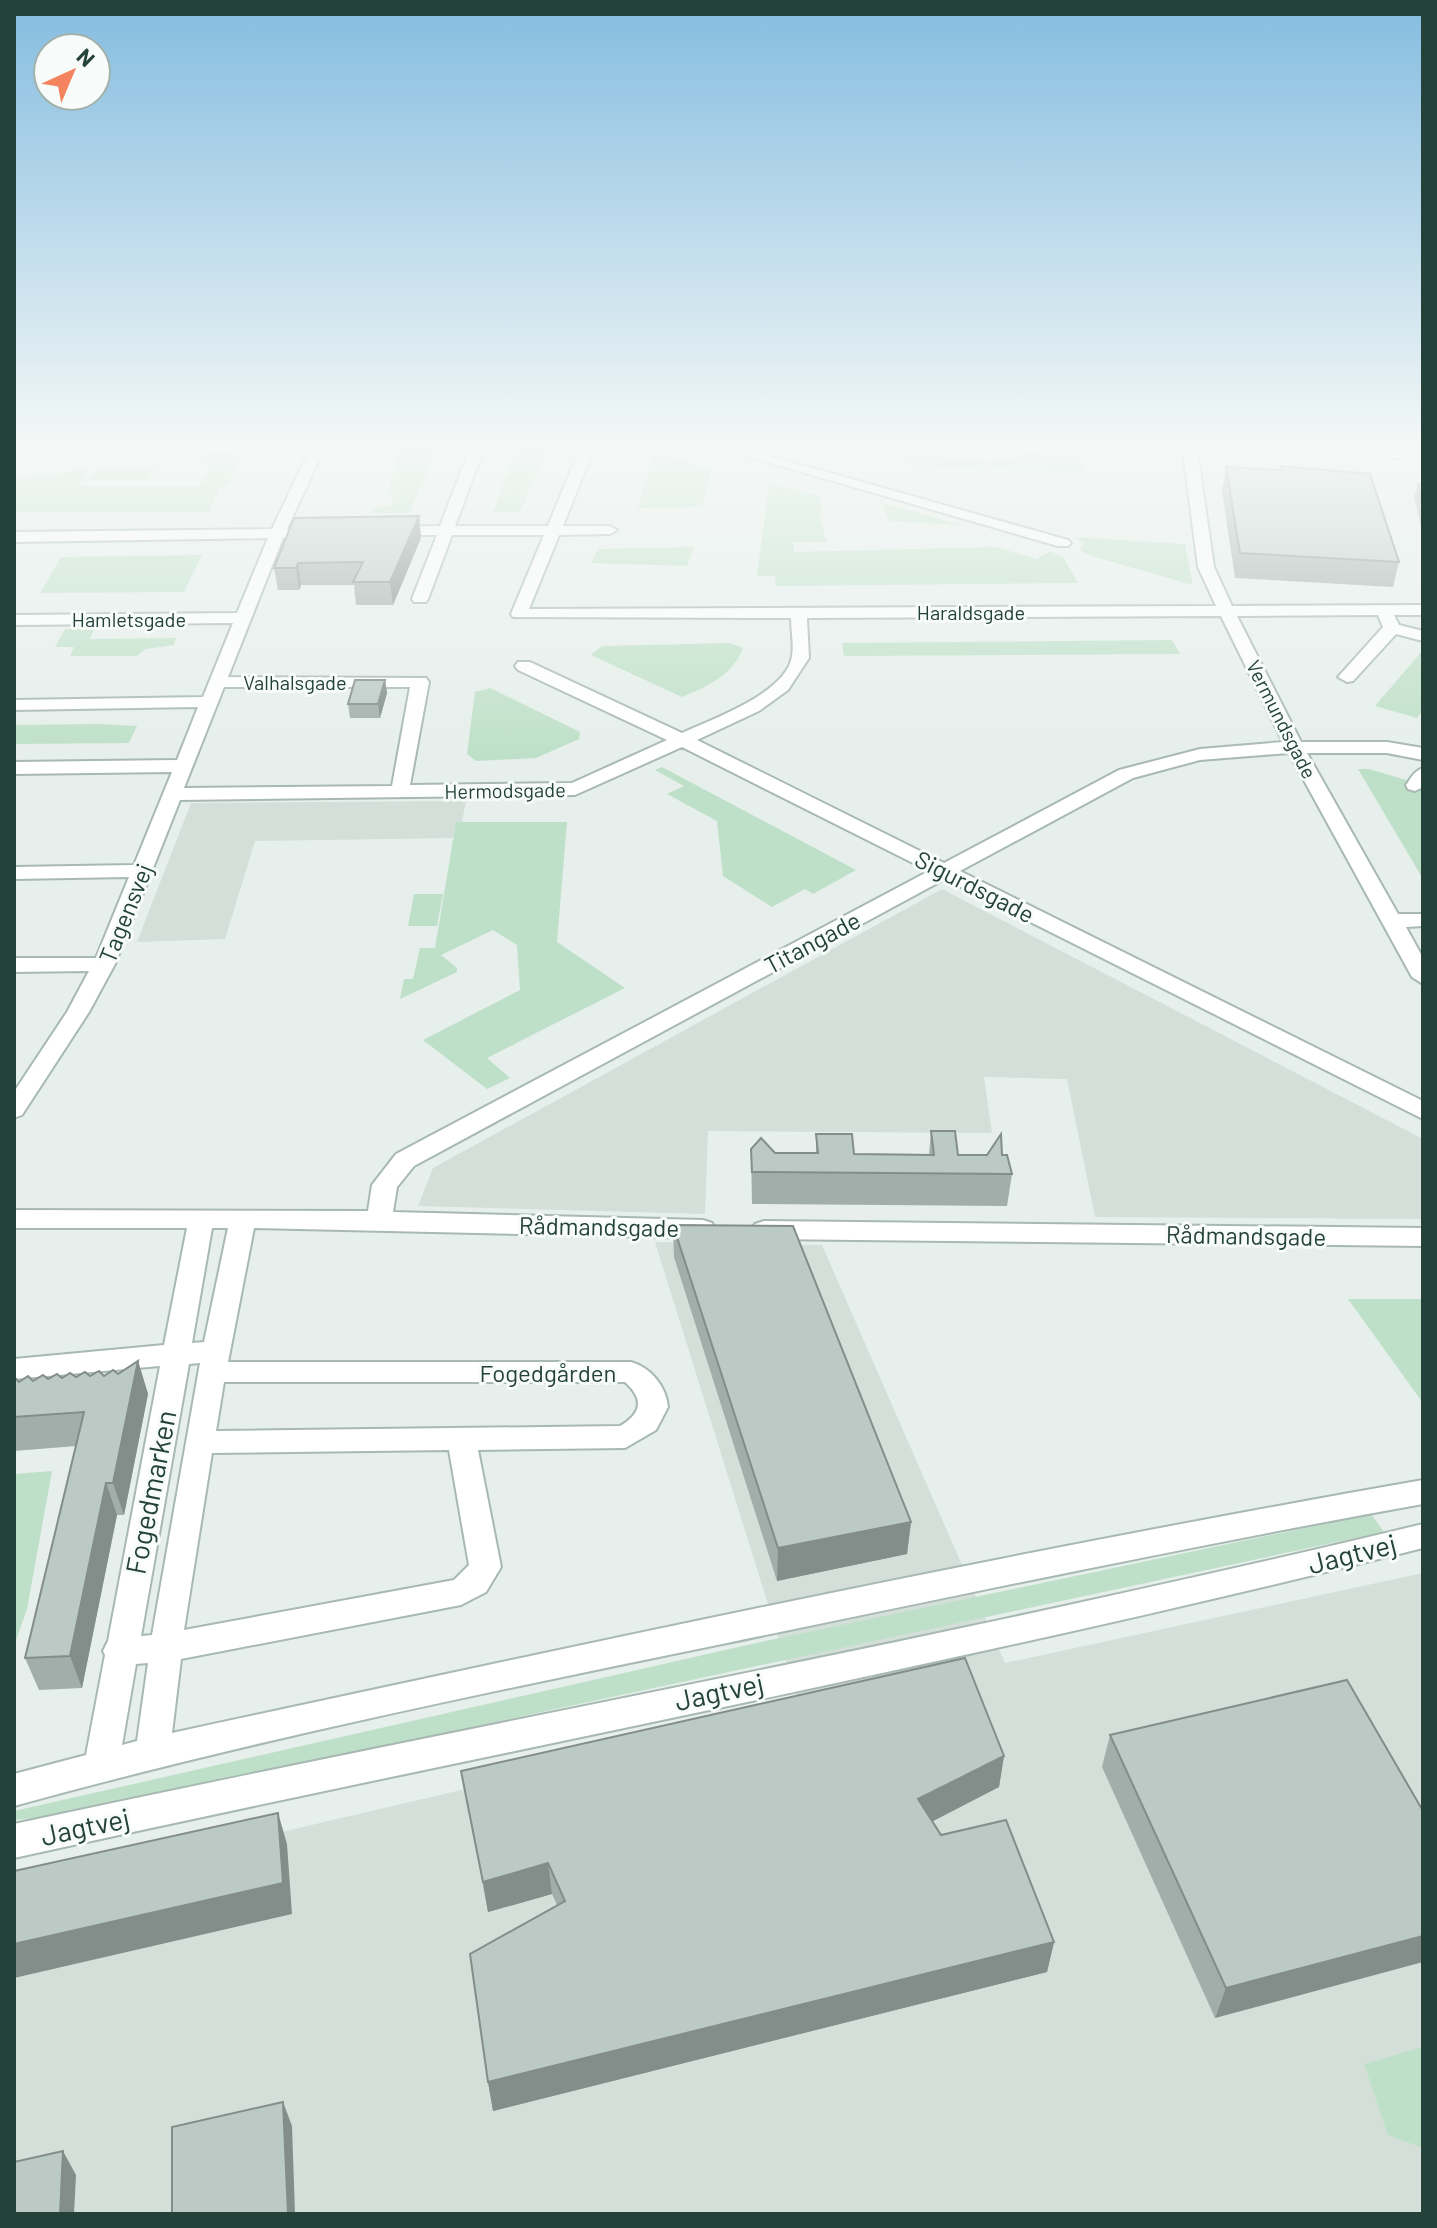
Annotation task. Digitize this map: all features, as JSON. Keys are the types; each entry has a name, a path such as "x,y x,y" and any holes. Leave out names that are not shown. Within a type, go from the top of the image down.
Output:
{"street":[{"name":"Tagensvej","path":"14,1110 83,1004 104,964 272,547"},
{"path":"420,599 438,547"},
{"name":"Haraldsgade","path":"545,547 519,614 1423,610"},
{"name":"Vermundsgade","path":"1203,547 1206,567 1295,748 1423,977"},
{"path":"1382,610 1392,628 1423,636"},
{"name":"Hermodsgade","path":"173,794 575,789 753,707 782,686 801,658 799,613"},
{"name":"Hamletsgade","path":"14,620 243,618"},
{"path":"1347,677 1392,628"},
{"name":"Sigurdsgade","path":"524,666 683,740 1423,1111"},
{"name":"Valhalsgade","path":"217,682 420,682 400,791"},
{"path":"14,705 209,702"},
{"name":"Titangade","path":"379,1220 385,1185 405,1160 1126,774 1152,764 1208,752 1390,747 1423,754"},
{"path":"14,768 183,766"},
{"path":"14,873 142,871"},
{"path":"1390,921 1423,920"},
{"path":"14,965 104,964"},
{"name":"Rådmandsgade","path":"14,1219 379,1220 807,1230 1423,1237"},
{"name":"Fogedmarken","path":"101,1765 119,1651 201,1220"},
{"name":"Fogedmarken","path":"153,1752 164,1648 214,1361 243,1220"},
{"path":"14,1369 176,1355 214,1361"},
{"name":"Fogedgården","path":"201,1442 625,1437 643,1427 653,1416 655,1401 648,1384 631,1372 214,1361"},
{"path":"119,1651 164,1648 461,1592 475,1583 485,1567 462,1440"},
{"name":"Jagtvej","path":"14,1790 153,1752 837,1606 1236,1525 1423,1492"},
{"name":"Jagtvej","path":"14,1841 362,1765 1195,1592 1423,1536"}],"shaded area":[{"path":"466,801 462,822 456,822 453,838 255,841 225,939 137,942 191,803"},
{"path":"942,889 1423,1139 1423,1219 1095,1217 1067,1079 984,1077 992,1133 708,1131 705,1214 418,1206 433,1168"},
{"path":"655,1242 822,1245 1005,1663 1423,1573 1423,2214 14,2214 14,1895 801,1710"}],"green space":[{"path":"694,547 687,566 591,563 598,549"},
{"path":"761,547 793,547 794,552 996,547 1037,559 1050,551 1063,557 1078,583 776,586 775,576 757,576"},
{"path":"1082,547 1186,547 1193,585 1091,556 1080,550"},
{"path":"202,555 184,592 40,593 61,557"},
{"path":"65,629 94,629 90,639 176,638 174,645 146,649 137,656 70,656 74,647 55,647"},
{"path":"1172,640 1180,654 844,656 842,643"},
{"path":"730,643 743,648 733,666 710,684 682,697 591,655 602,646"},
{"path":"1423,650 1423,710 1417,718 1375,706"},
{"path":"490,688 580,732 579,739 536,758 476,761 467,754 475,692"},
{"path":"14,725 137,726 129,743 14,744"},
{"path":"662,767 856,870 813,894 805,889 772,907 723,876 717,821 667,794 684,786 655,770"},
{"path":"1358,769 1369,769 1423,785 1423,879"},
{"path":"456,822 567,822 557,942 625,988 487,1058 510,1078 487,1089 423,1040 520,990 517,945 493,930 441,955 457,968 457,972 400,999 404,979 413,979 420,948 435,948"},
{"path":"414,894 443,894 437,926 408,926"},
{"path":"1348,1299 1423,1299 1423,1403"},
{"path":"52,1471 27,1609 14,1646 14,1474"},
{"path":"1371,1514 1384,1532 55,1816 14,1820 14,1811 770,1640"},
{"path":"1423,2047 1423,2148 1388,2135 1364,2064"}],"building":[{"path":"282,547 405,547 390,582 353,582 363,562 298,563 296,568 274,568"},
{"path":"1239,547 1394,547 1399,562 1240,553"},
{"path":"355,680 385,680 378,704 348,704"},
{"path":"931,1131 955,1131 958,1155 987,1155 1001,1134 1002,1155 1007,1155 1012,1174 752,1172 751,1149 761,1138 775,1153 818,1153 816,1134 852,1134 854,1154 934,1155"},
{"path":"673,1225 793,1226 911,1522 778,1548"},
{"path":"138,1361 113,1483 106,1483 70,1656 25,1658 84,1412 14,1417 14,1377 19,1382 28,1376 33,1381 43,1375 48,1379 57,1374 62,1378 70,1373 76,1377 85,1372 90,1376 99,1371 104,1376 113,1370 118,1374"},
{"path":"965,1658 1004,1756 918,1799 941,1835 1006,1820 1054,1942 488,2082 470,1954 565,1901 548,1863 483,1882 461,1771"},
{"path":"1347,1680 1423,1811 1423,1936 1226,1988 1110,1735"},
{"path":"278,1813 283,1883 14,1944 14,1871"},
{"path":"283,2102 288,2214 172,2214 172,2127"},
{"path":"63,2151 60,2214 14,2214 14,2162"}]}
